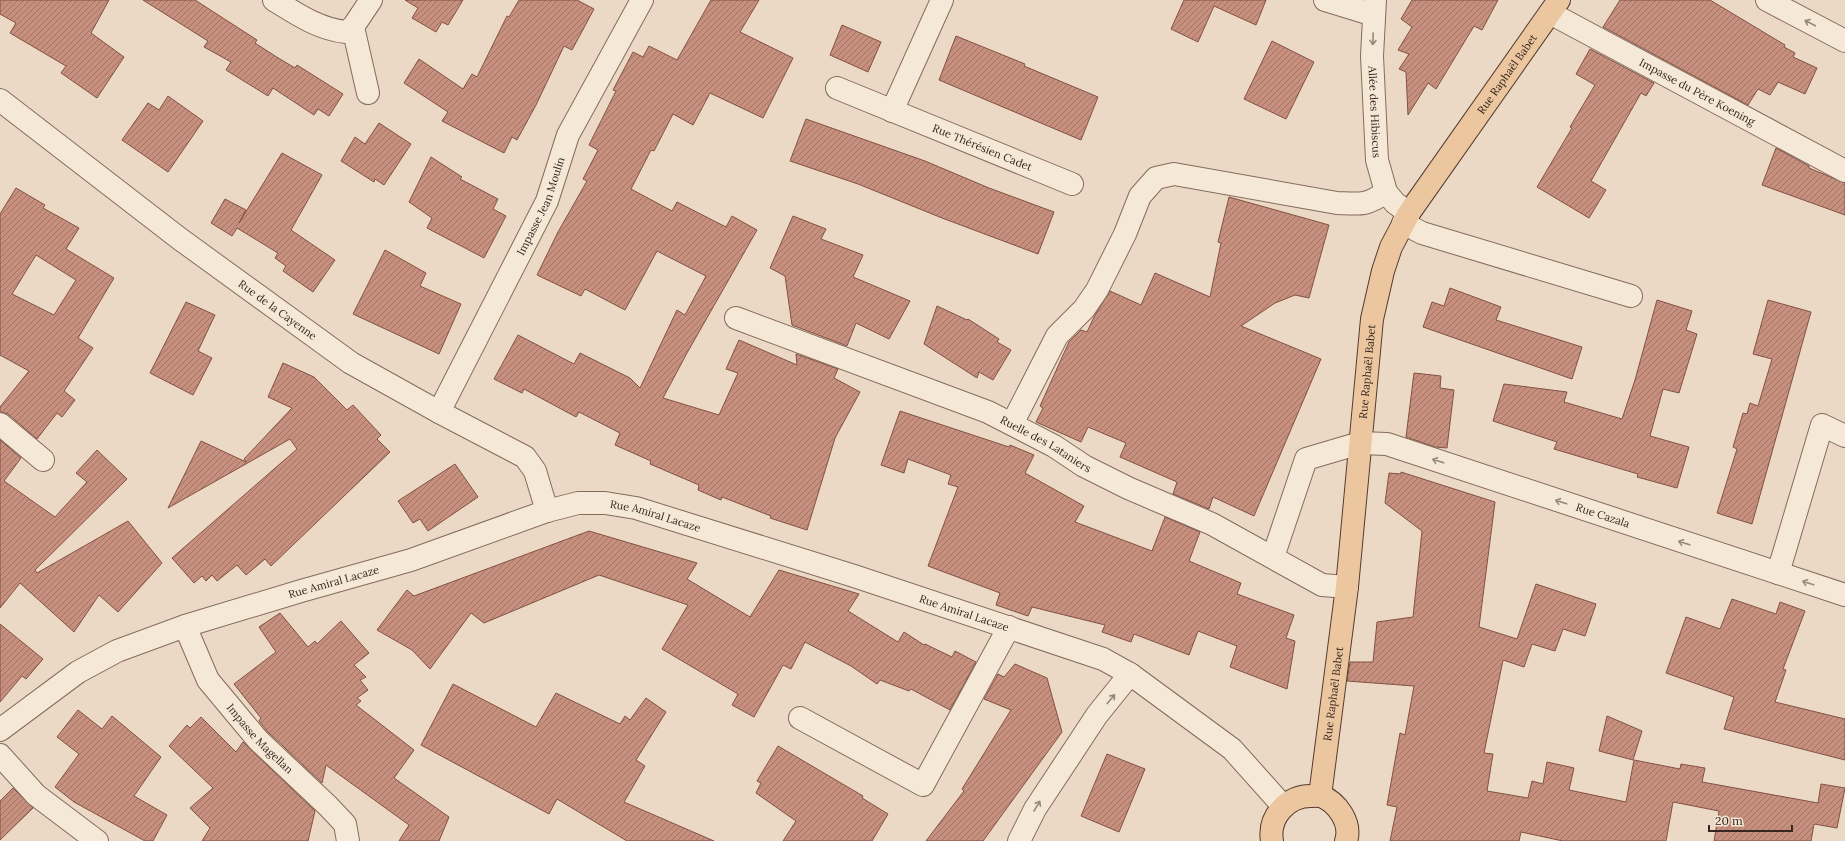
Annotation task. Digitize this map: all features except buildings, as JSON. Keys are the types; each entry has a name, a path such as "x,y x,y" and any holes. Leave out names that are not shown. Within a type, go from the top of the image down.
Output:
{"main road":[{"name":"Rue Raphaël Babet","path":"1320,796 1347,587 1372,320 1383,271 1391,247 1406,218 1554,6"},
{"path":"1271,840 1272,827 1276,815 1283,806 1298,798 1320,796 1336,807 1343,816 1347,826 1346,841"}],"street":[{"path":"274,0 308,21 330,30 346,32 353,27 371,0"},
{"name":"Impasse Jean Moulin","path":"438,412 547,201 568,135 642,0"},
{"path":"892,111 942,0"},
{"path":"1325,0 1374,8"},
{"path":"1768,0 1845,41"},
{"name":"Impasse du Père Koening","path":"1554,6 1845,171"},
{"name":"Allée des Hibiscus","path":"1374,8 1372,56 1377,160 1386,192 1406,218 1422,233 1631,296"},
{"path":"353,27 368,93"},
{"name":"Rue Thérésien Cadet","path":"836,88 1072,184"},
{"name":"Rue de la Cayenne","path":"0,100 180,239 351,363 438,412 526,457 535,471 547,511"},
{"path":"1012,424 1057,336 1084,309 1097,290 1124,234 1140,196 1156,178 1174,174 1337,203 1362,204 1372,202 1386,192"},
{"name":"Ruelle des Lataniers","path":"736,318 988,412 1054,446 1084,466 1109,479 1212,524 1322,585 1347,587"},
{"path":"0,424 43,460"},
{"path":"1778,573 1822,425 1845,436"},
{"name":"Rue Cazala","path":"1272,557 1306,459 1360,443 1387,444 1845,595"},
{"name":"Rue Amiral Lacaze","path":"0,730 78,672 117,651 185,626 411,560 547,511 578,503 605,503 636,508 854,576 1103,659 1130,674 1232,749 1283,806"},
{"name":"Impasse Magellan","path":"185,626 208,680 258,740 345,824 348,841"},
{"path":"800,718 923,785 1009,627"},
{"path":"1019,841 1035,808 1083,735 1130,674"},
{"path":"0,755 36,795 97,841"}]}
